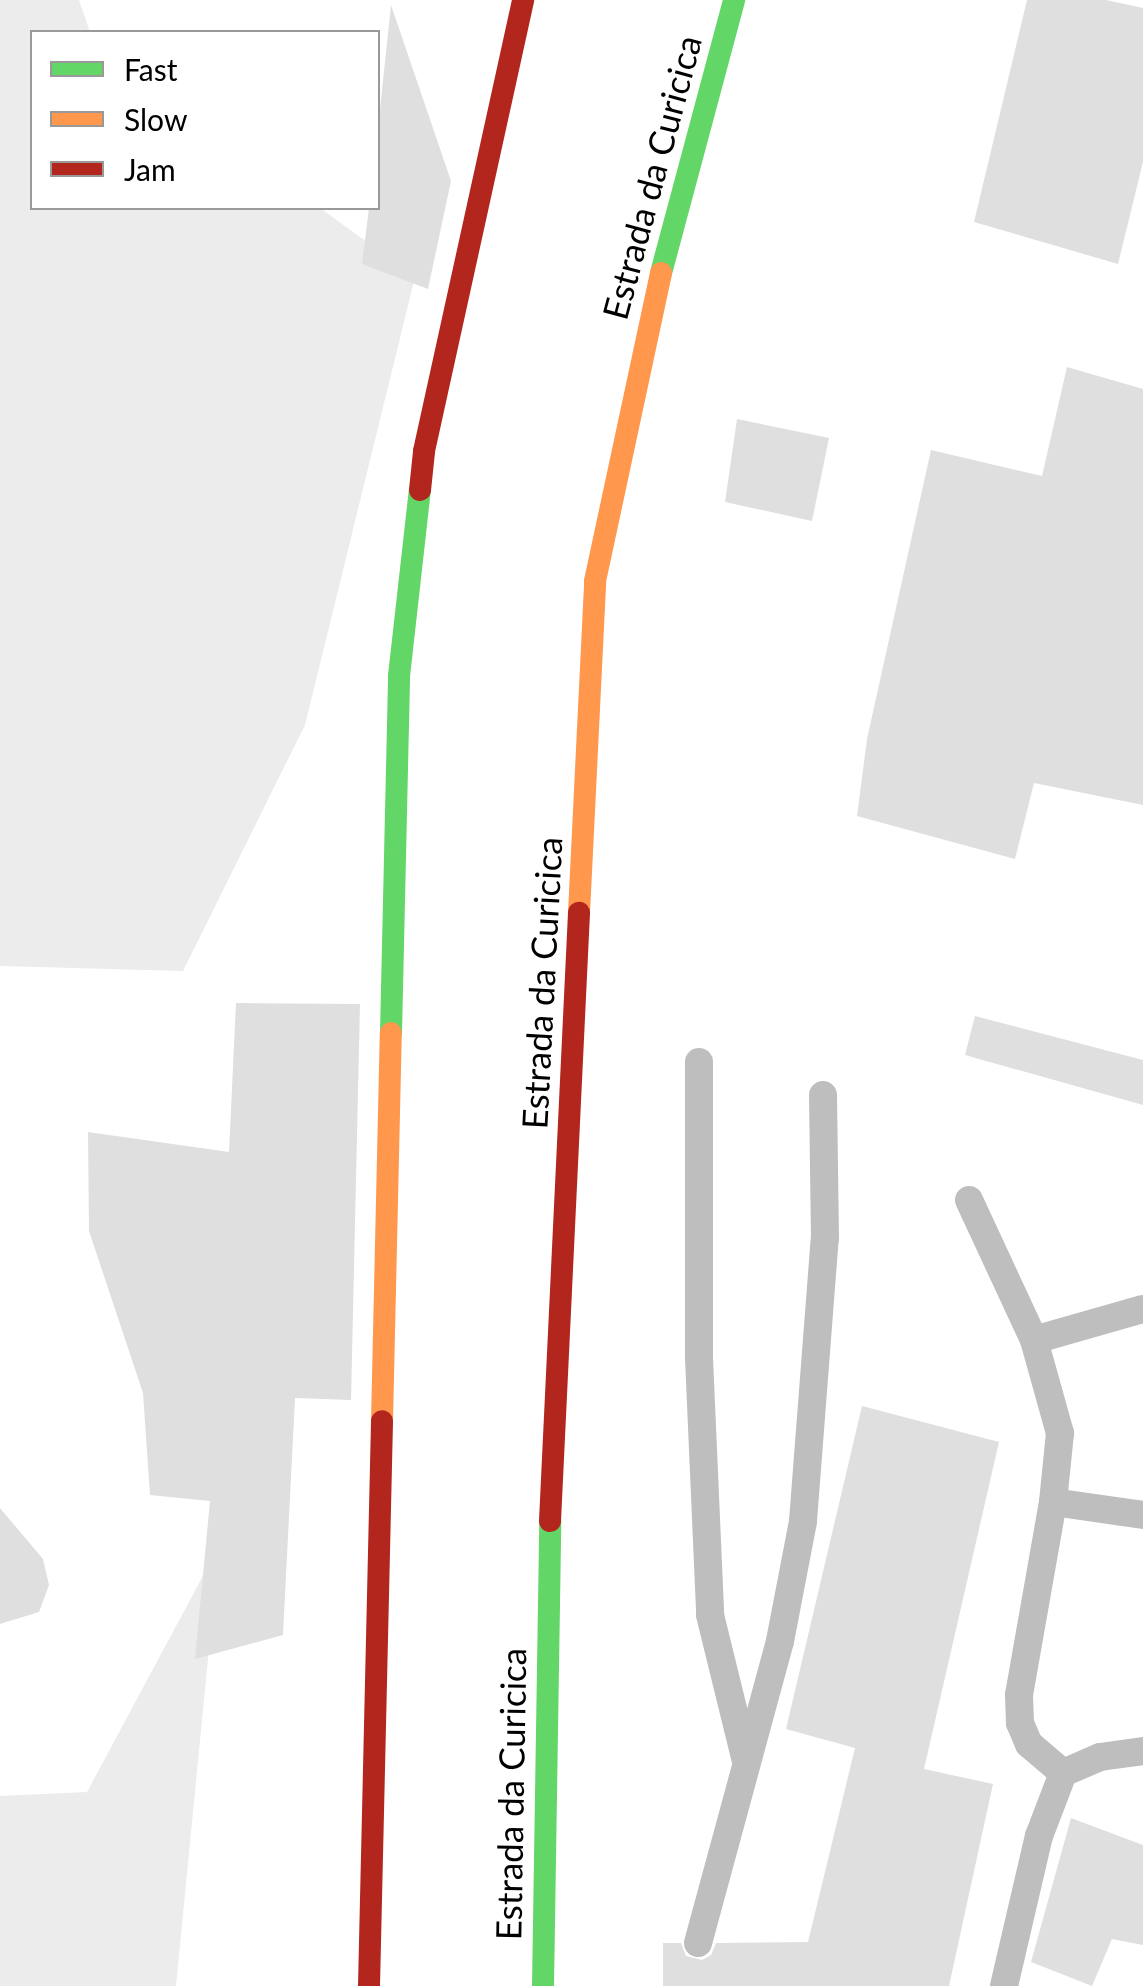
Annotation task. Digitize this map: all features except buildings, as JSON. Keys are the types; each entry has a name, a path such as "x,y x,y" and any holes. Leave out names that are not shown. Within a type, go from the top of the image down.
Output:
{"street":[{"path":"370,1986 399,676 424,451 524,0"},
{"name":"Estrada da Curicica","path":"544,1986 548,1564 594,581 645,334 734,0"}],"lane":[{"path":"699,1062 698,1358 710,1615 746,1759"},
{"path":"698,1943 780,1641 803,1521 826,1238 823,1095"},
{"path":"969,1200 1034,1340 1060,1433 1053,1502 1018,1695 1020,1723 1029,1744 1063,1773"},
{"path":"1034,1340 1143,1309"},
{"path":"1053,1502 1143,1515"},
{"path":"1004,1986 1038,1836 1063,1773 1100,1757 1143,1751"}],"shaded area":[{"path":"0,0 79,0 89,30 30,30 30,210 323,210 415,277 305,725 183,971 0,966"},
{"path":"219,1546 176,1986 0,1986 0,1796 87,1792"}],"traffic: fast":[{"path":"661,273 734,0"},
{"path":"391,1033 399,676 420,490"},
{"path":"543,1986 550,1521"}],"traffic: slow":[{"path":"579,913 595,581 661,273"},
{"path":"382,1421 391,1033"}],"traffic: jam":[{"path":"420,490 424,451 523,0"},
{"path":"550,1521 579,913"},
{"path":"369,1986 382,1421"}]}
